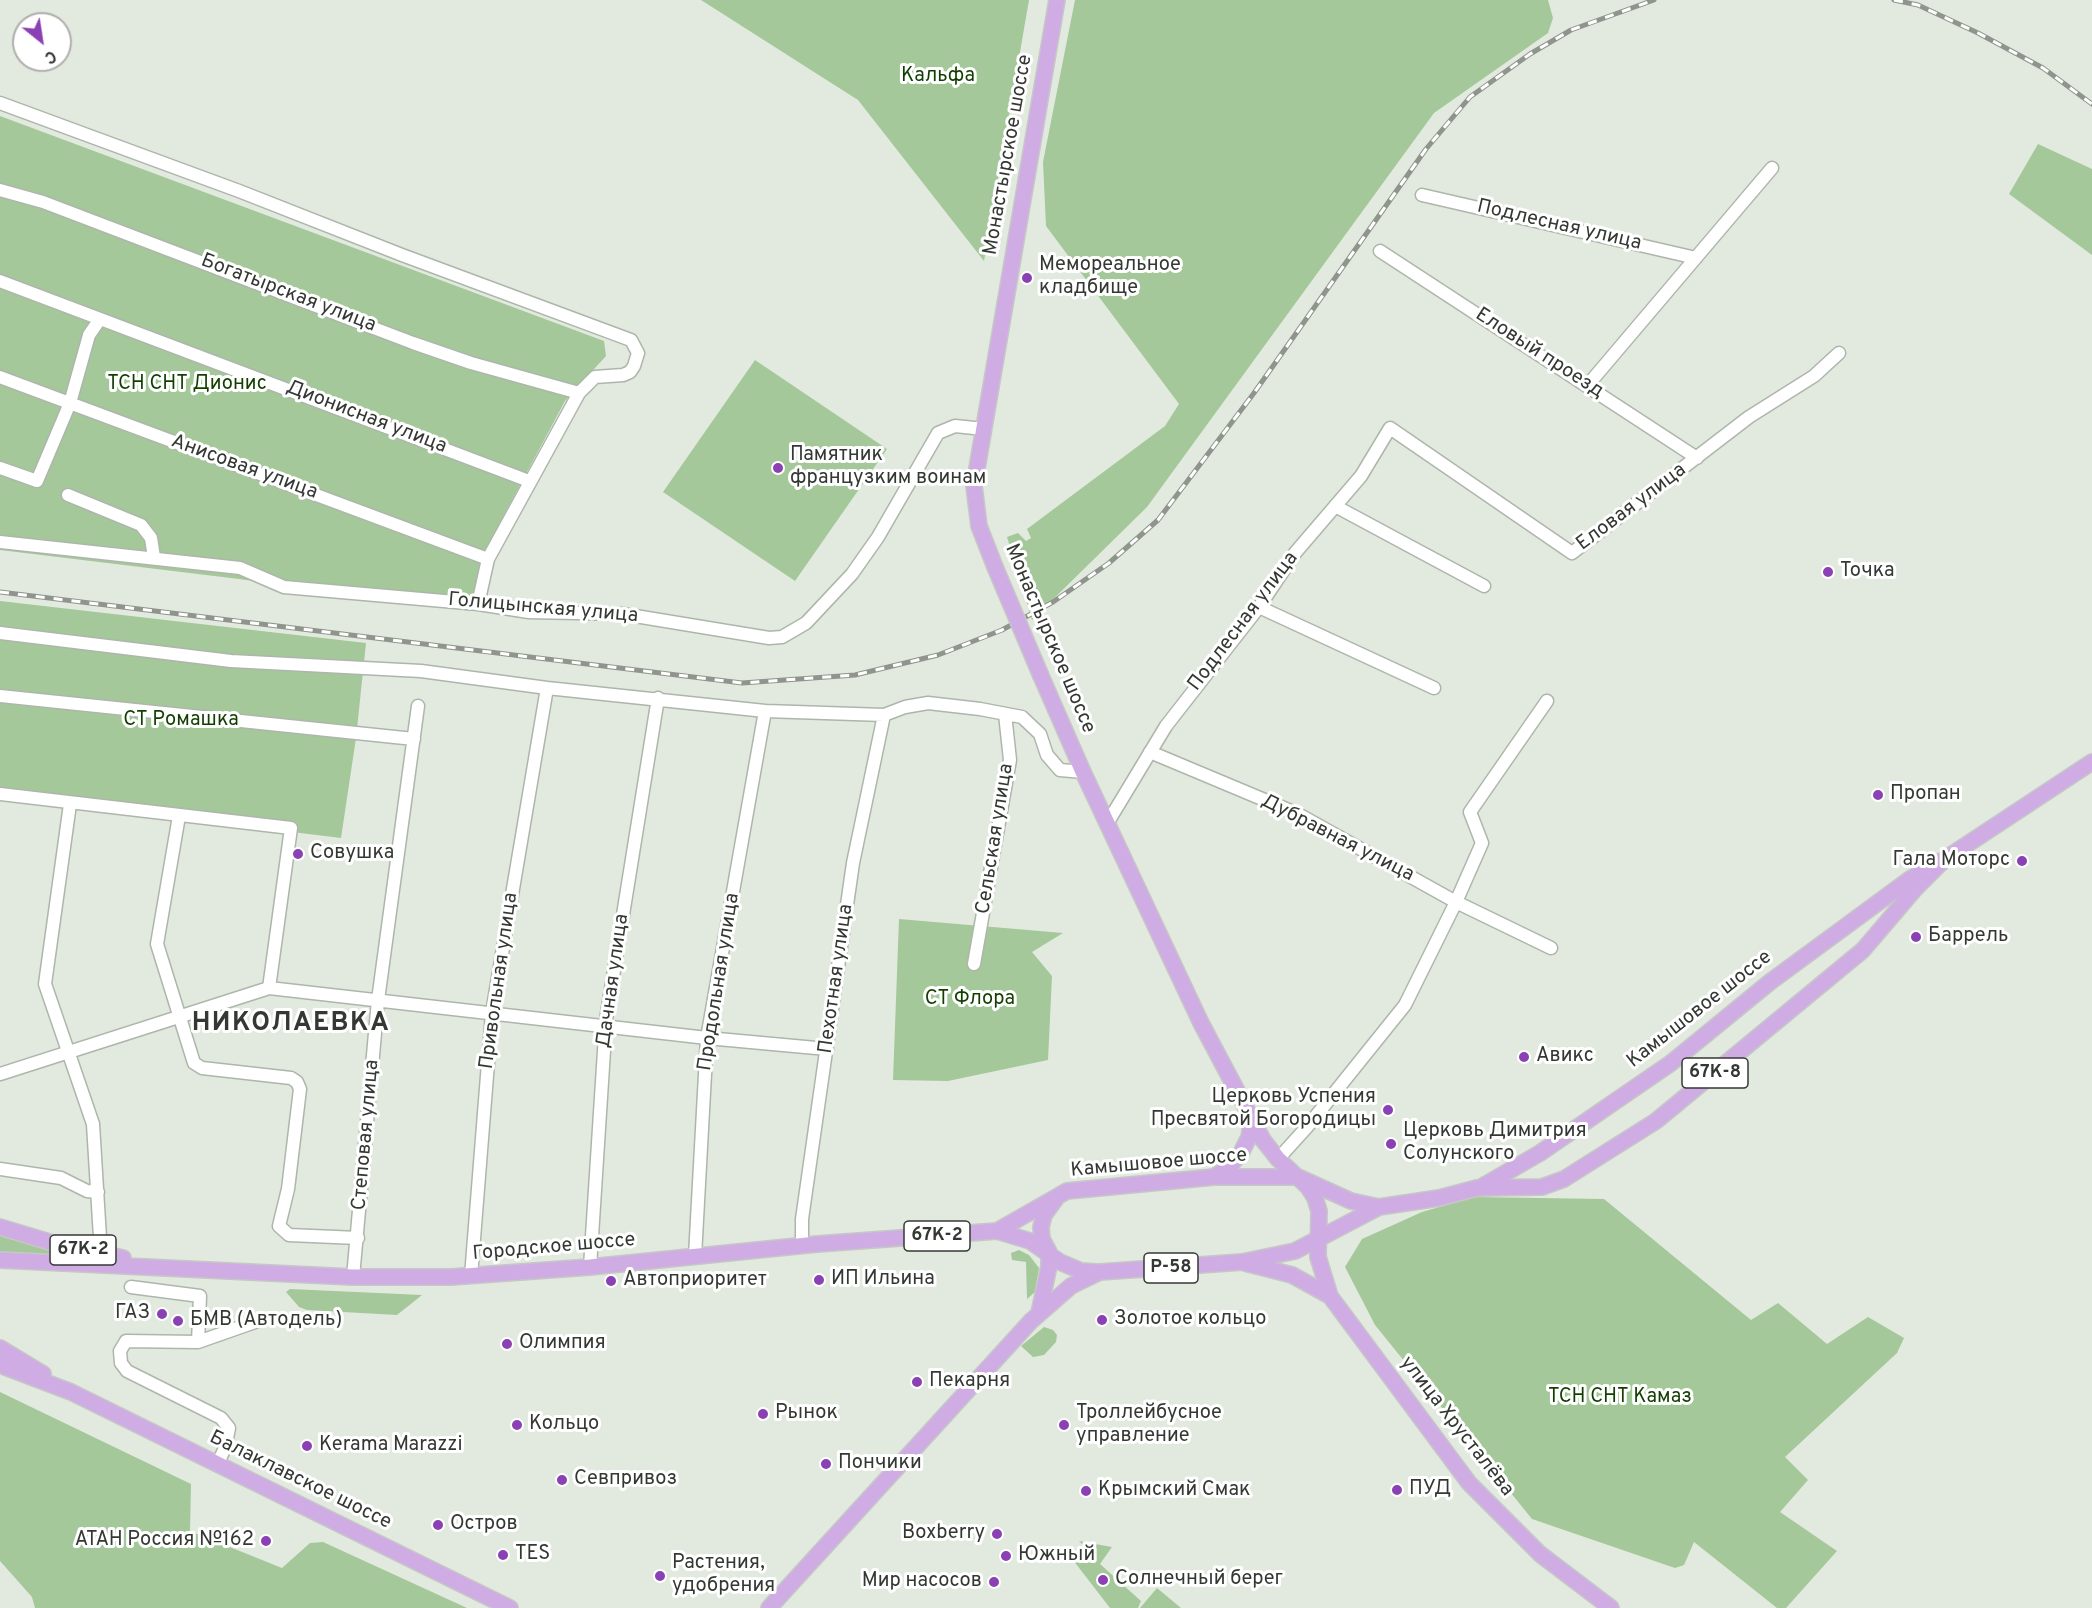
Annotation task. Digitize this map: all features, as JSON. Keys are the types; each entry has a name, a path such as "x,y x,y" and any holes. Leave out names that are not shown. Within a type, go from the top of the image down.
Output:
{"main road":[{"name":"Монастырское шоссе","path":"1057,0 974,486 979,526 1083,772 1201,1023 1252,1119 1278,1159 1299,1177 1315,1198 1320,1224 1317,1238"},
{"name":"Камышовое шоссе","path":"1477,1188 1540,1153 1671,1063 1848,924 1910,879 1945,859 2092,762"},
{"name":"Камышовое шоссе","path":"769,1608 1039,1313 1071,1286 1100,1272 1242,1262 1294,1251 1379,1207 1439,1198 1477,1188 1542,1187 1564,1179 1656,1121 1863,950 1915,889 1945,859"},
{"path":"1214,1178 1229,1167 1241,1153 1249,1137 1252,1119"},
{"name":"Камышовое шоссе","path":"997,1231 1067,1191 1214,1178 1299,1177"},
{"name":"67К-8","path":"1299,1177 1351,1201 1379,1207"},
{"path":"1039,1313 1044,1299 1049,1252 1042,1239 1041,1227 1044,1215 1059,1195"},
{"name":"67К-2","path":"0,1227 53,1243 167,1267"},
{"name":"Городское шоссе","path":"0,1260 353,1277 471,1276 997,1231 1030,1240 1060,1262 1081,1271 1100,1272"},
{"name":"улица Хрусталёва","path":"1317,1238 1318,1257 1330,1296 1468,1483 1540,1554 1611,1608"},
{"path":"1242,1262 1292,1275 1330,1296"},
{"path":"0,1348 71,1392"},
{"path":"0,1365 71,1392"},
{"name":"Балаклавское шоссе","path":"71,1392 510,1608"}],"street":[{"path":"0,103 239,190 402,255 631,340 638,353 630,372 623,375 595,377 579,393 488,559 478,604"},
{"path":"1587,386 1772,168"},
{"name":"Богатырская улица","path":"0,190 43,202 413,343 579,393"},
{"name":"Подлесная улица","path":"1422,195 1696,258"},
{"name":"Еловый проезд","path":"1380,251 1697,458"},
{"name":"Дионисная улица","path":"0,281 529,481"},
{"path":"0,468 37,481 70,403 89,335 100,319"},
{"name":"Еловая улица","path":"1390,428 1572,553 1749,417 1814,376 1839,353"},
{"name":"Анисовая улица","path":"0,377 488,559"},
{"name":"Голицынская улица","path":"0,542 240,567 284,587 478,604 529,612 623,614 769,638 782,637 806,623 852,574 878,537 938,433 955,426 984,429"},
{"name":"Подлесная улица","path":"1108,822 1166,726 1259,607 1295,554 1360,476 1390,428"},
{"path":"68,495 141,525 151,538 154,557"},
{"path":"1335,506 1484,586"},
{"path":"1259,607 1434,688"},
{"path":"0,633 231,661 421,671 547,688 765,711 884,715 905,707 928,703 1022,717 1040,734 1047,755 1060,770 1083,772"},
{"name":"Привольная улица","path":"471,1276 492,1013 547,688"},
{"path":"0,696 414,739"},
{"name":"Дачная улица","path":"590,1267 605,1027 658,698"},
{"path":"1278,1159 1307,1127 1405,1005 1456,902 1482,843 1470,812 1547,701"},
{"name":"Степовая улица","path":"353,1277 378,1000 418,706"},
{"name":"Продольная улица","path":"695,1256 707,1038 765,711"},
{"name":"Сельская улица","path":"974,964 1010,760 1005,714"},
{"name":"Пехотная улица","path":"802,1246 802,1219 853,863 884,715"},
{"name":"Дубравная улица","path":"1150,752 1298,814 1456,902 1551,948"},
{"path":"0,794 70,804 291,828 269,988"},
{"path":"70,804 45,984 93,1124 100,1254"},
{"path":"179,816 157,944 193,1060 199,1067 291,1078 297,1082 300,1089 288,1189 279,1226 289,1235 358,1238"},
{"path":"0,1074 269,988 605,1027 826,1049"},
{"path":"0,1169 61,1178 87,1191 98,1192"},
{"path":"131,1287 201,1296 198,1342"},
{"path":"217,1465 225,1448 229,1428 221,1418 127,1371 121,1363 120,1351 126,1341 198,1342 255,1322"}],"green space":[{"name":"Кальфа","path":"701,0 1029,0 984,261 858,100"},
{"path":"1075,0 1548,0 1553,18 1548,33 1434,113 1147,507 1032,620 1007,537 1018,533 1026,541 1031,538 1027,529 1165,426 1179,404 1046,226 1043,162"},
{"name":"ТСН СНТ Дионис","path":"0,116 604,341 606,356 565,401 497,528 473,595 471,611 239,579 0,550"},
{"path":"2038,144 2092,169 2092,255 2009,194"},
{"path":"755,360 887,449 795,581 663,492"},
{"name":"СТ Ромашка","path":"0,601 366,643 356,738 341,838 0,796"},
{"name":"СТ Флора","path":"899,919 1063,933 1032,952 1052,976 1048,1060 948,1081 893,1080"},
{"name":"ТСН СНТ Камаз","path":"1474,1197 1604,1199 1751,1320 1778,1303 1827,1344 1868,1317 1904,1338 1897,1353 1785,1457 1808,1480 1780,1512 1837,1551 1786,1608 1777,1608 1694,1542 1684,1565 1675,1568 1532,1519 1375,1325 1345,1267 1362,1239 1422,1212"},
{"path":"0,1234 62,1254 65,1259 0,1253"},
{"path":"1019,1250 1029,1255 1039,1268 1035,1292 1027,1299 1026,1262 1012,1260 1011,1253"},
{"path":"290,1289 422,1295 397,1315 307,1310 299,1307 286,1292"},
{"path":"1044,1327 1053,1330 1057,1335 1056,1342 1044,1355 1033,1357 1021,1346"},
{"path":"0,1392 191,1484 190,1531 282,1568 310,1543 323,1542 467,1608 35,1608 32,1597 0,1561"},
{"name":"Солнечный берег","path":"1079,1541 1112,1547 1100,1564 1141,1601 1138,1608 1110,1608 1073,1560 1085,1550 1098,1561"},
{"path":"1157,1588 1181,1608 1140,1608"}],"railway":[{"path":"0,592 742,683 855,675 938,655 1002,630 1053,602 1109,563 1158,520 1254,393 1426,149 1470,97 1530,54 1571,30 1654,0"},
{"path":"1894,0 1918,5 1978,33 2043,68 2092,104"}],"place":[{"name":"Мемореальное кладбище","path":"1027,278"},
{"name":"Памятник французким воинам","path":"778,468"},
{"name":"Точка","path":"1828,572"},
{"name":"Пропан","path":"1878,795"},
{"name":"Совушка","path":"298,854"},
{"name":"Гала Моторс","path":"2022,861"},
{"name":"Баррель","path":"1916,937"},
{"name":"Авикс","path":"1524,1057"},
{"name":"Церковь Успения Пресвятой Богородицы","path":"1388,1110"},
{"name":"Церковь Димитрия Солунского","path":"1391,1144"},
{"name":"ИП Ильина","path":"819,1280"},
{"name":"Автоприоритет","path":"611,1281"},
{"name":"ГАЗ","path":"162,1314"},
{"name":"Золотое кольцо","path":"1102,1320"},
{"name":"БМВ (Автодель)","path":"178,1321"},
{"name":"Олимпия","path":"507,1344"},
{"name":"Пекарня","path":"917,1382"},
{"name":"Рынок","path":"763,1414"},
{"name":"Кольцо","path":"517,1425"},
{"name":"Троллейбусное управление","path":"1064,1425"},
{"name":"Kerama Marazzi","path":"307,1446"},
{"name":"Пончики","path":"826,1464"},
{"name":"Севпривоз","path":"562,1480"},
{"name":"ПУД","path":"1397,1490"},
{"name":"Крымский Смак","path":"1086,1491"},
{"name":"Остров","path":"438,1525"},
{"name":"Boxberry","path":"997,1534"},
{"name":"АТАН Россия №162","path":"266,1541"},
{"name":"TES","path":"503,1555"},
{"name":"Южный","path":"1006,1556"},
{"name":"Растения, удобрения","path":"660,1576"},
{"name":"Солнечный берег","path":"1103,1580"},
{"name":"Мир насосов","path":"994,1582"}],"district":[{"name":"НИКОЛАЕВКА","path":"291,1025"}]}
